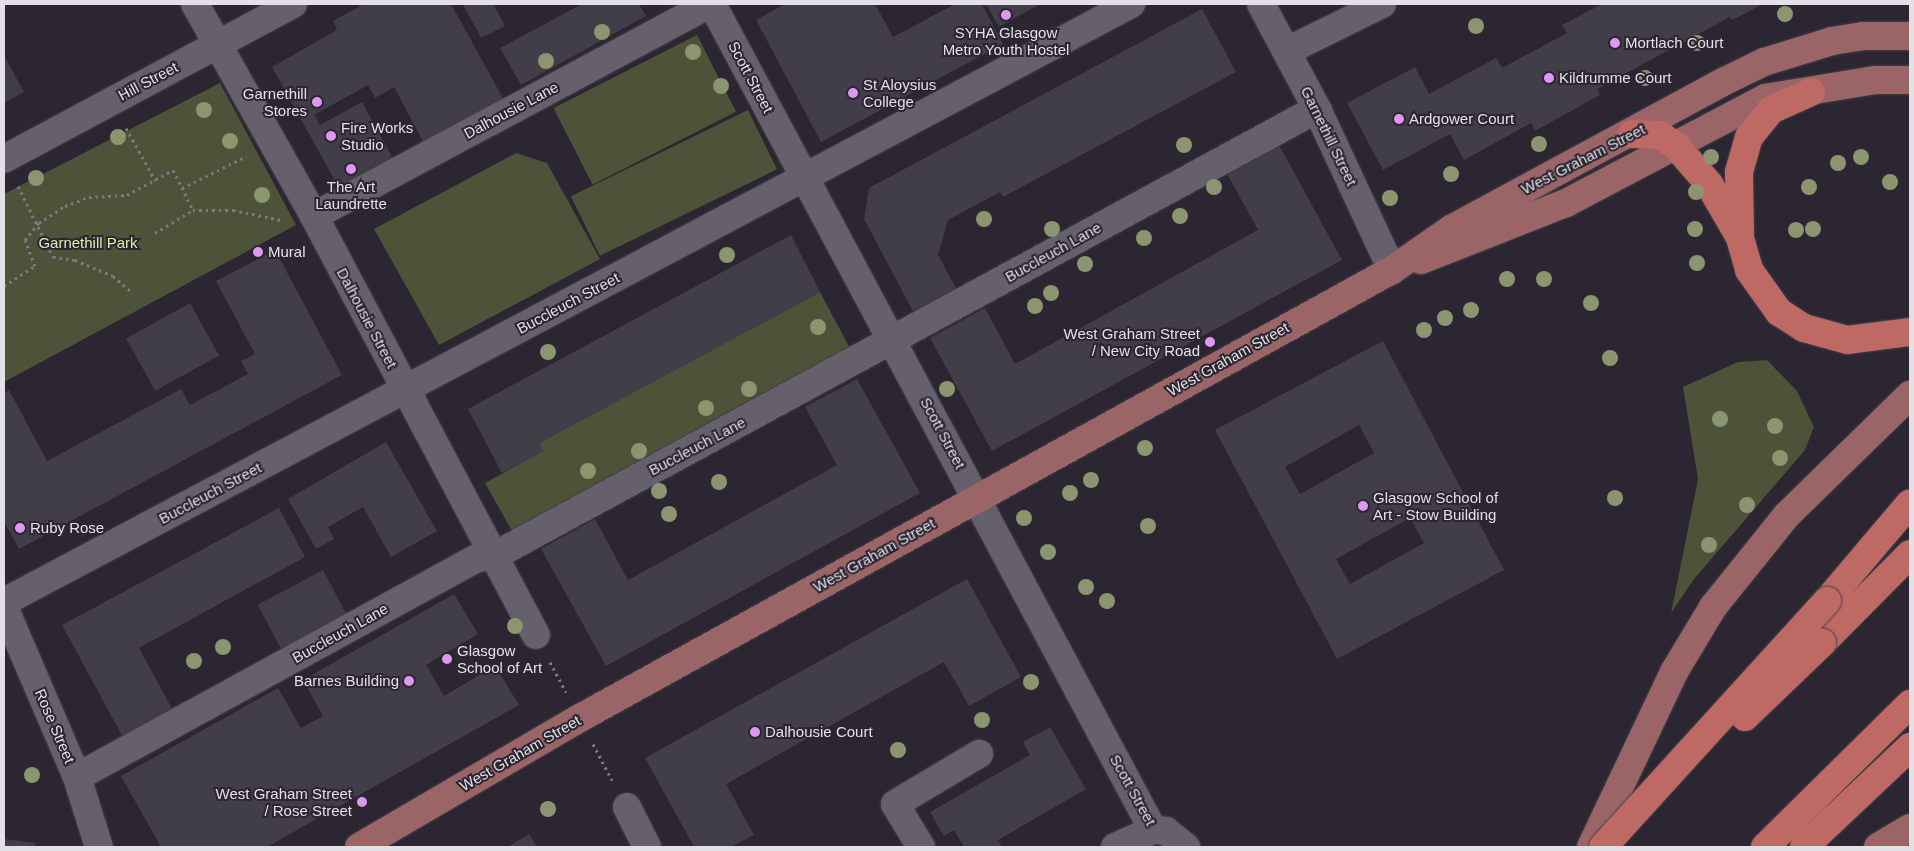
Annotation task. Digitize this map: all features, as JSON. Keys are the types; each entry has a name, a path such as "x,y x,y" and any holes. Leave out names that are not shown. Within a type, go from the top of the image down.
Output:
{"highway":[{"path":"1740,238 1739,172 1749,137 1770,110 1812,92"},
{"path":"1632,134 1669,131 1709,184 1740,238 1757,285 1780,312 1804,328 1846,340 1910,332"},
{"path":"1603,847 1827,601 1910,504"},
{"path":"1612,847 1910,554"},
{"path":"1765,847 1910,704"},
{"path":"1804,847 1910,747"}],"main road":[{"path":"1669,131 1725,81 1797,50 1862,36 1910,36"},
{"path":"1669,131 1765,98 1812,92 1875,80 1910,80"},
{"name":"West Graham Street","path":"1392,270 1462,247 1566,203 1645,162 1669,131"},
{"name":"West Graham Street","path":"361,847 580,718 1392,270 1452,229 1632,134"},
{"path":"1591,847 1674,672 1745,564 1786,515 1910,395"},
{"path":"1610,807 1618,847"},
{"path":"1878,847 1910,828"}],"street":[{"name":"Dalhousie Street","path":"195,4 311,211 536,635"},
{"name":"Hill Street","path":"4,159 293,4"},
{"name":"Scott Street","path":"710,4 978,497 1153,830 1166,831 1186,847"},
{"name":"Dalhousie Lane","path":"311,211 710,4"},
{"name":"Buccleuch Street","path":"4,602 1131,4"},
{"name":"Garnethill Street","path":"1261,4 1317,109 1392,270"},
{"path":"1287,52 1382,4"},
{"name":"Buccleuch Lane","path":"77,778 477,558 494,556 1317,109"},
{"name":"Rose Street","path":"4,607 77,778 99,847"},
{"path":"921,847 895,804 979,754"},
{"path":"627,808 647,847"},
{"path":"1115,847 1153,830"}],"path":[{"path":"111,101 155,180"},
{"path":"182,188 273,142"},
{"path":"4,159 39,223 53,257 113,276 130,291"},
{"path":"4,286 35,266 25,240 39,223 89,197 127,195 173,170 193,210"},
{"path":"155,233 193,210 233,210 282,220 311,211"}],"green space":[{"path":"697,35 736,112 593,185 554,108"},
{"name":"Garnethill Park","path":"220,83 296,225 4,382 4,194"},
{"path":"748,110 777,169 600,256 571,196"},
{"path":"516,153 547,163 600,259 439,345 374,229"},
{"path":"820,292 853,354 515,536 485,483 543,451 539,443"},
{"path":"1767,360 1797,391 1814,427 1805,450 1694,579 1671,613 1698,479 1683,387 1738,362"}],"building":[{"path":"364,4 451,4 504,100 424,143 394,87 375,98 368,85 314,115 320,125 362,102 393,159 339,188 272,67 337,30 333,21"},
{"path":"463,4 497,4 494,5 505,26 481,38"},
{"path":"582,4 639,4 646,16 521,85 500,48"},
{"name":"St Aloysius College","path":"785,4 875,4 893,37 955,4 982,4 1003,44 821,142 756,20"},
{"name":"SYHA Glasgow Metro Youth Hostel","path":"986,4 1040,4 999,27"},
{"path":"1602,4 1763,4 1732,20 1730,17 1597,89 1600,95 1535,131 1531,123 1464,160 1450,134 1383,170 1347,103 1415,67 1429,94 1496,58 1502,68 1567,33 1562,25"},
{"path":"1202,9 1236,72 1003,197 1000,192 948,220 938,255 958,292 915,315 864,219 869,188"},
{"path":"4,45 5,57 24,92 4,103"},
{"path":"1279,145 1342,260 992,451 930,338 985,308 1015,364 1258,230 1227,174"},
{"path":"791,235 820,292 539,443 544,451 502,473 468,409"},
{"path":"275,250 342,375 19,549 4,521 4,393 9,390 47,461 181,389 190,405 248,374 241,361 255,354 216,281"},
{"path":"190,303 219,355 155,391 126,338"},
{"name":"Glasgow School of Art - Stow Building","path":"1383,341 1504,570 1337,659 1215,430","holes":["1359,425 1374,453 1300,494 1285,467","1410,518 1424,543 1350,584 1336,559"]},
{"path":"857,379 920,493 606,666 541,549 595,519 628,580 837,465 805,407"},
{"path":"386,442 437,531 391,557 363,507 328,527 334,539 316,549 288,499"},
{"path":"279,508 305,557 139,648 176,716 126,743 62,625"},
{"path":"323,570 350,621 285,656 258,605"},
{"name":"Dalhousie Court","path":"967,579 1021,677 969,706 944,662 726,784 754,835 731,847 694,847 645,758"},
{"path":"454,594 478,634 426,665 444,696 495,666 519,705 267,847 161,847 121,776 278,688 301,728 323,716 303,680"},
{"path":"1050,727 1086,789 998,840 1002,847 964,847 954,830 944,836 930,812 1030,755 1023,742"},
{"path":"529,834 537,847 507,847"},
{"path":"4,839 36,843 35,847 4,847"}],"place":[{"name":"SYHA Glasgow Metro Youth Hostel","path":"1006,15"},
{"name":"Mortlach Court","path":"1615,43"},
{"name":"Kildrumme Court","path":"1549,78"},
{"name":"St Aloysius College","path":"853,93"},
{"name":"Garnethill Stores","path":"317,102"},
{"name":"Ardgower Court","path":"1399,119"},
{"name":"Fire Works Studio","path":"331,136"},
{"name":"The Art Laundrette","path":"351,169"},
{"name":"Mural","path":"258,252"},
{"name":"West Graham Street / New City Road","path":"1210,342"},
{"name":"Glasgow School of Art - Stow Building","path":"1363,506"},
{"name":"Ruby Rose","path":"20,528"},
{"name":"Glasgow School of Art","path":"447,659"},
{"name":"Barnes Building","path":"409,681"},
{"name":"Dalhousie Court","path":"755,732"},
{"name":"West Graham Street / Rose Street","path":"362,802"}]}
